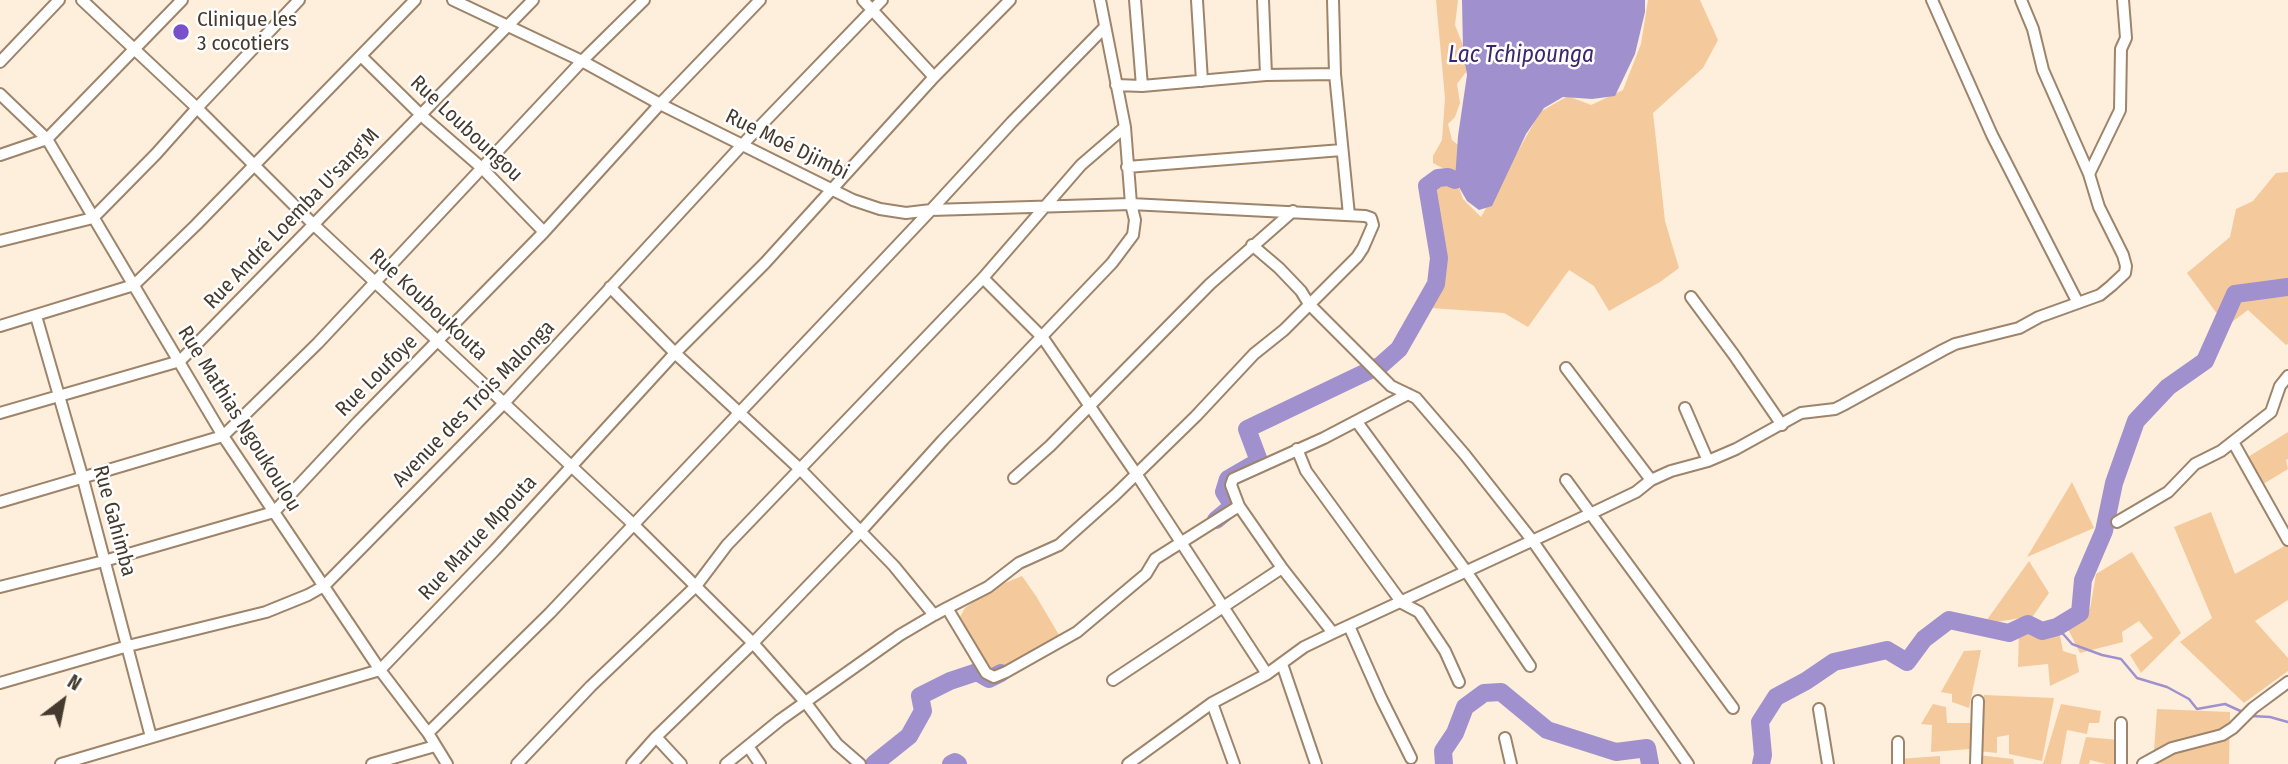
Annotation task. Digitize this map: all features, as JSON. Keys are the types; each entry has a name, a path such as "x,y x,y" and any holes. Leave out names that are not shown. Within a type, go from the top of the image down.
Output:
{"street":[{"path":"0,62 59,0"},
{"name":"Rue Kouboukouta","path":"82,0 255,164 313,224 633,524 753,643 806,703 837,744 860,764"},
{"path":"0,155 47,139 182,0"},
{"path":"0,241 93,218 156,155 299,0"},
{"path":"0,326 134,285 415,0"},
{"name":"Rue Moé Djimbi","path":"453,0 582,61 660,104 853,200 880,209 906,213 1132,204 1349,215"},
{"name":"Rue André Loemba U'sang'M","path":"0,413 180,361 533,0"},
{"path":"0,502 223,436 318,343 582,61 644,0"},
{"name":"Rue Loufoye","path":"274,512 544,232 660,104 760,0"},
{"path":"863,0 934,76"},
{"name":"Avenue des Trois Malonga","path":"0,683 128,646 266,612 324,586 504,403 742,145 882,0"},
{"name":"Rue Marue Mpouta","path":"61,764 380,670 495,550 675,354 765,262 934,76 1010,0"},
{"path":"632,764 860,532 943,440 1112,263 1133,235 1135,220 1127,167 1125,128 1100,0"},
{"path":"1135,0 1142,86"},
{"path":"1197,0 1202,81"},
{"path":"1263,0 1266,75"},
{"path":"726,764 780,720 900,635 988,587 1019,563 1059,545 1137,475 1254,354 1284,330 1357,257 1373,225 1371,218 1349,215 1335,74 1333,0"},
{"path":"1932,0 1992,135 2078,303"},
{"path":"1128,764 1212,703 1267,674 1304,647 1636,492 1651,480 1671,471 1708,461 1801,413 1835,409 1942,349 2019,328 2039,317 2099,295 2111,286 2125,273 2123,254 2099,207 2089,174 2043,70 2033,29 2021,0"},
{"path":"2089,174 2120,110 2120,49 2126,37 2123,0"},
{"path":"428,733 550,613 1012,122 1104,28"},
{"name":"Rue Louboungou","path":"360,56 482,169 544,232"},
{"path":"1116,85 1142,86 1266,75 1335,74"},
{"name":"Rue Mathias Ngoukoulou","path":"0,94 47,139 223,436 380,670 428,733 447,764"},
{"path":"517,764 592,685 696,586 727,545 983,278 1081,165 1125,128"},
{"path":"1127,167 1342,150"},
{"path":"1014,478 1050,446 1210,284 1293,211"},
{"path":"1252,245 1286,276 1309,304 1391,386 1422,405 1465,455 1531,540 1688,764"},
{"path":"983,278 1043,338 1137,475 1267,674"},
{"path":"610,287 675,354 801,470 894,566 934,615"},
{"path":"1690,297 1782,425"},
{"name":"Rue Gahimba","path":"36,316 83,479 151,737"},
{"path":"1566,368 1651,480"},
{"path":"2117,522 2168,492 2195,464 2221,451 2272,412 2280,386 2288,376"},
{"path":"1333,634 1239,506 1231,485 1233,479 1357,422 1408,394"},
{"path":"1685,408 1708,461"},
{"path":"1357,422 1466,571 1530,666"},
{"path":"2233,442 2288,540"},
{"path":"1297,449 1306,471 1402,603 1419,612 1445,651 1459,682"},
{"path":"1566,480 1733,708"},
{"path":"947,608 986,673 997,677 1076,632 1146,574 1155,559 1239,506"},
{"path":"0,587 104,561 274,512"},
{"path":"1114,680 1282,568"},
{"path":"1349,626 1411,758"},
{"path":"1282,664 1316,764"},
{"path":"2143,764 2172,748 2222,735 2288,682"},
{"path":"1976,764 1978,701"},
{"path":"1212,703 1234,764"},
{"path":"1819,709 1828,764"},
{"path":"2121,723 2121,764"},
{"path":"656,737 681,764"},
{"path":"1505,738 1511,764"},
{"path":"1898,742 1898,764"},
{"path":"372,764 435,746"},
{"path":"748,746 760,764"}],"shaded area":[{"path":"1436,0 1458,0 1455,25 1466,53 1466,72 1457,84 1460,103 1455,117 1448,124 1452,140 1469,154 1461,173 1454,173 1463,199 1481,217 1540,112 1568,96 1591,105 1623,90 1641,44 1648,0 1700,0 1718,40 1703,68 1653,113 1665,221 1679,268 1609,311 1594,286 1569,270 1528,327 1504,313 1430,308 1434,230 1431,197 1446,170 1433,163 1433,156 1442,140 1445,98"},
{"path":"2288,172 2286,345 2248,310 2232,322 2218,315 2187,273 2230,237 2236,209 2253,201 2276,173"},
{"path":"2288,432 2288,469 2260,486 2248,457"},
{"path":"2072,482 2094,528 2027,557"},
{"path":"2211,512 2235,574 2288,544 2288,600 2255,621 2288,658 2288,671 2244,703 2180,642 2212,618 2174,527"},
{"path":"2132,552 2181,633 2141,673 2130,655 2153,638 2139,621 2122,632 2123,642 2080,653 2065,623 2090,609 2096,574"},
{"path":"2029,561 2049,593 2033,616 1984,624"},
{"path":"1022,576 1059,635 1005,669 993,671 969,637 960,617 965,608 981,597"},
{"path":"2019,630 2059,630 2063,651 2076,655 2079,672 2050,686 2048,664 2018,667"},
{"path":"1981,650 1969,708 1952,702 1952,694 1941,692 1964,651"},
{"path":"1984,695 2054,698 2042,761 2009,754 2009,735 1997,737 1997,753 1978,751"},
{"path":"1933,704 1946,707 1947,723 1971,723 1970,749 1931,752 1932,725 1921,724"},
{"path":"2061,704 2101,711 2099,723 2089,723 2087,734 2067,730 2061,764 2043,764"},
{"path":"2157,709 2230,712 2229,764 2153,764"},
{"path":"2086,737 2119,740 2119,764 2090,760 2089,764 2079,764"},
{"path":"1978,755 2013,759 2014,764 1978,764"},
{"path":"1940,756 1940,764 1896,764 1899,759"}],"water":[{"name":"Lac Tchipounga","path":"1462,0 1645,0 1645,12 1635,54 1615,96 1592,99 1563,97 1544,108 1526,134 1492,206 1479,210 1467,201 1455,180 1467,75 1463,51"}],"waterway":[{"path":"1216,520 1233,506 1224,492 1228,479 1259,461 1247,429 1381,365 1399,349 1436,284 1439,258 1427,186 1438,178 1448,177 1455,180"},
{"path":"1761,764 1763,755 1760,722 1776,697 1834,662 1887,650 1907,662 1924,639 1949,620 2009,633 2028,624 2042,631 2057,627 2080,613 2083,580 2104,531 2114,483 2136,421 2168,387 2205,361 2235,294 2288,287"},
{"path":"2057,627 2072,644 2121,659 2137,678 2167,687 2189,699 2197,709 2225,704 2245,713"},
{"path":"874,764 909,736 923,711 920,696 950,681 977,672 989,679 1001,673"},
{"path":"1444,764 1443,751 1455,733 1465,707 1484,693 1501,692 1547,730 1616,752 1647,748 1650,764"},
{"path":"2251,716 2288,722"},
{"path":"951,764 958,764"}],"place":[{"name":"Clinique les 3 cocotiers","path":"181,32"}]}
